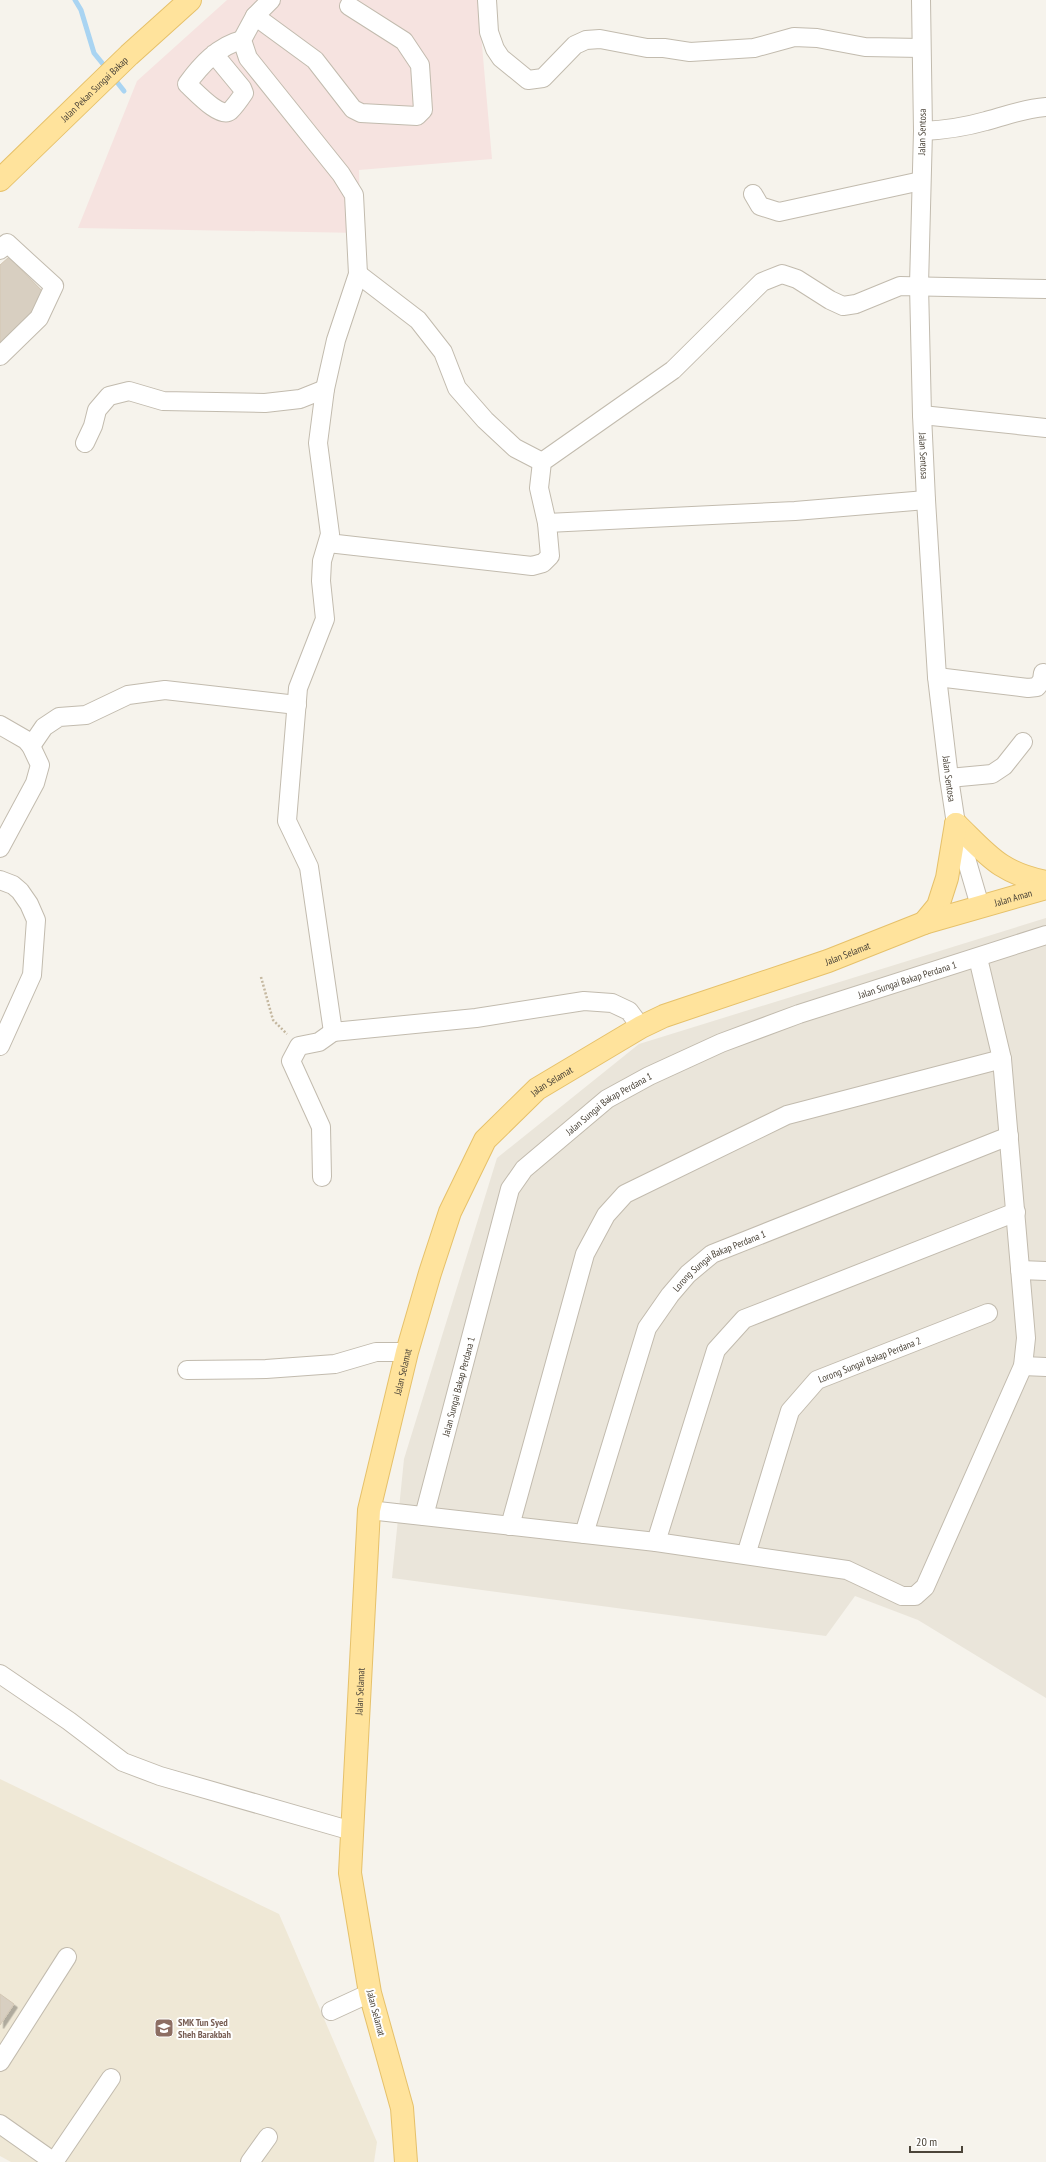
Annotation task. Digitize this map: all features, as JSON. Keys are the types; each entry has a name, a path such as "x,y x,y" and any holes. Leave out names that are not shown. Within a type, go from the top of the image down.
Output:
{"main road":[{"name":"Jalan Pekan Sungai Bakap","path":"0,180 129,55 190,0"},
{"path":"956,824 989,858 1011,872 1046,882"},
{"path":"924,923 938,906 947,878 956,824"},
{"name":"Jalan Aman","path":"980,906 1046,888"},
{"name":"Jalan Selamat","path":"406,2162 402,2108 370,1993 350,1873 369,1510 407,1352 450,1212 485,1140 537,1089 641,1027 664,1016 828,961 924,923 980,906"}],"street":[{"path":"272,0 255,16 242,40 248,58 341,174 354,195 358,274 336,340 325,388 318,443 329,525 328,544 322,561 321,581 325,619 298,688 287,821 309,867 333,1032"},
{"path":"487,0 489,32 495,49 513,70 528,80 543,78 575,45 586,40 600,39 647,48 664,48 690,52 754,48 794,37 817,38 865,47 921,48"},
{"name":"Jalan Sentosa","path":"921,0 923,131 919,285 922,415 926,500 938,677 949,778 956,824 980,906"},
{"path":"255,16 315,60 354,110 361,113 417,116 423,110 420,64 404,41 349,6"},
{"path":"214,54 242,88 244,94 229,112 222,113 216,110 187,84 214,54 230,43 242,40"},
{"path":"923,131 949,130 986,121 1023,109 1046,107"},
{"path":"753,194 760,206 779,212 921,181"},
{"path":"0,356 38,318 54,286 4,246"},
{"path":"358,274 418,320 443,352 457,388 485,420 515,448 542,462"},
{"path":"328,544 532,566 544,564 550,556 547,523 539,488 542,462 672,370 762,282 782,274 797,279 830,300 843,306 856,304 900,286 919,285 1046,289"},
{"path":"85,443 93,426 97,410 109,396 129,391 163,401 265,402 300,399 325,388"},
{"path":"922,415 1046,428"},
{"path":"547,523 795,511 926,500"},
{"path":"938,677 1028,688 1037,687 1042,680 1043,674"},
{"path":"31,746 44,727 59,717 86,715 128,695 165,690 297,705"},
{"path":"0,725 26,740 31,746 40,765 39,773 0,848"},
{"path":"949,778 992,774 1004,766 1023,742"},
{"path":"0,880 13,885 20,891 29,904 36,920 32,975 0,1046"},
{"name":"Jalan Sungai Bakap Perdana 1","path":"424,1516 510,1189 524,1169 607,1099 663,1070 721,1043 799,1014 1046,935"},
{"path":"369,1510 656,1542 847,1570 902,1596 915,1596 925,1586 1023,1366 1026,1338 1002,1059 978,958"},
{"path":"322,1177 321,1127 291,1061 299,1046 319,1042 333,1032 476,1018 584,1001 612,1003 629,1011 641,1027"},
{"path":"510,1526 585,1254 606,1215 625,1194 787,1115 1002,1059"},
{"name":"Lorong Sungai Bakap Perdana 1","path":"584,1534 647,1328 670,1295 688,1274 712,1254 1009,1136"},
{"path":"656,1542 716,1350 744,1319 1016,1212"},
{"path":"1020,1270 1046,1271"},
{"name":"Lorong Sungai Bakap Perdana 2","path":"746,1555 790,1411 817,1380 988,1313"},
{"path":"187,1370 266,1369 335,1364 376,1352 407,1352"},
{"path":"1023,1366 1046,1367"},
{"path":"0,1674 69,1721 123,1762 160,1776 352,1831"},
{"path":"0,2062 67,1957"},
{"path":"331,2011 370,1993"},
{"path":"0,2124 54,2162 111,2078"},
{"path":"250,2162 268,2137"}],"path":[{"path":"261,977 273,1020 299,1046"}],"shaded area":[{"path":"227,0 478,0 492,159 359,170 360,233 78,228 137,81"},
{"path":"1046,918 1046,1698 918,1620 855,1596 826,1636 392,1578 404,1459 497,1158 639,1044"},
{"name":"SMK Tun Syed Sheh Barakbah","path":"0,1779 279,1914 377,2142 374,2162 11,2162 0,2156"}],"building":[{"path":"9,257 42,291 29,319 0,346 0,265"},
{"path":"0,1994 14,2004 0,2025"}],"waterway":[{"path":"75,0 81,10 94,53 107,69"},
{"path":"113,77 124,91"}],"place":[{"name":"SMK Tun Syed Sheh Barakbah","path":"164,2028"}]}
